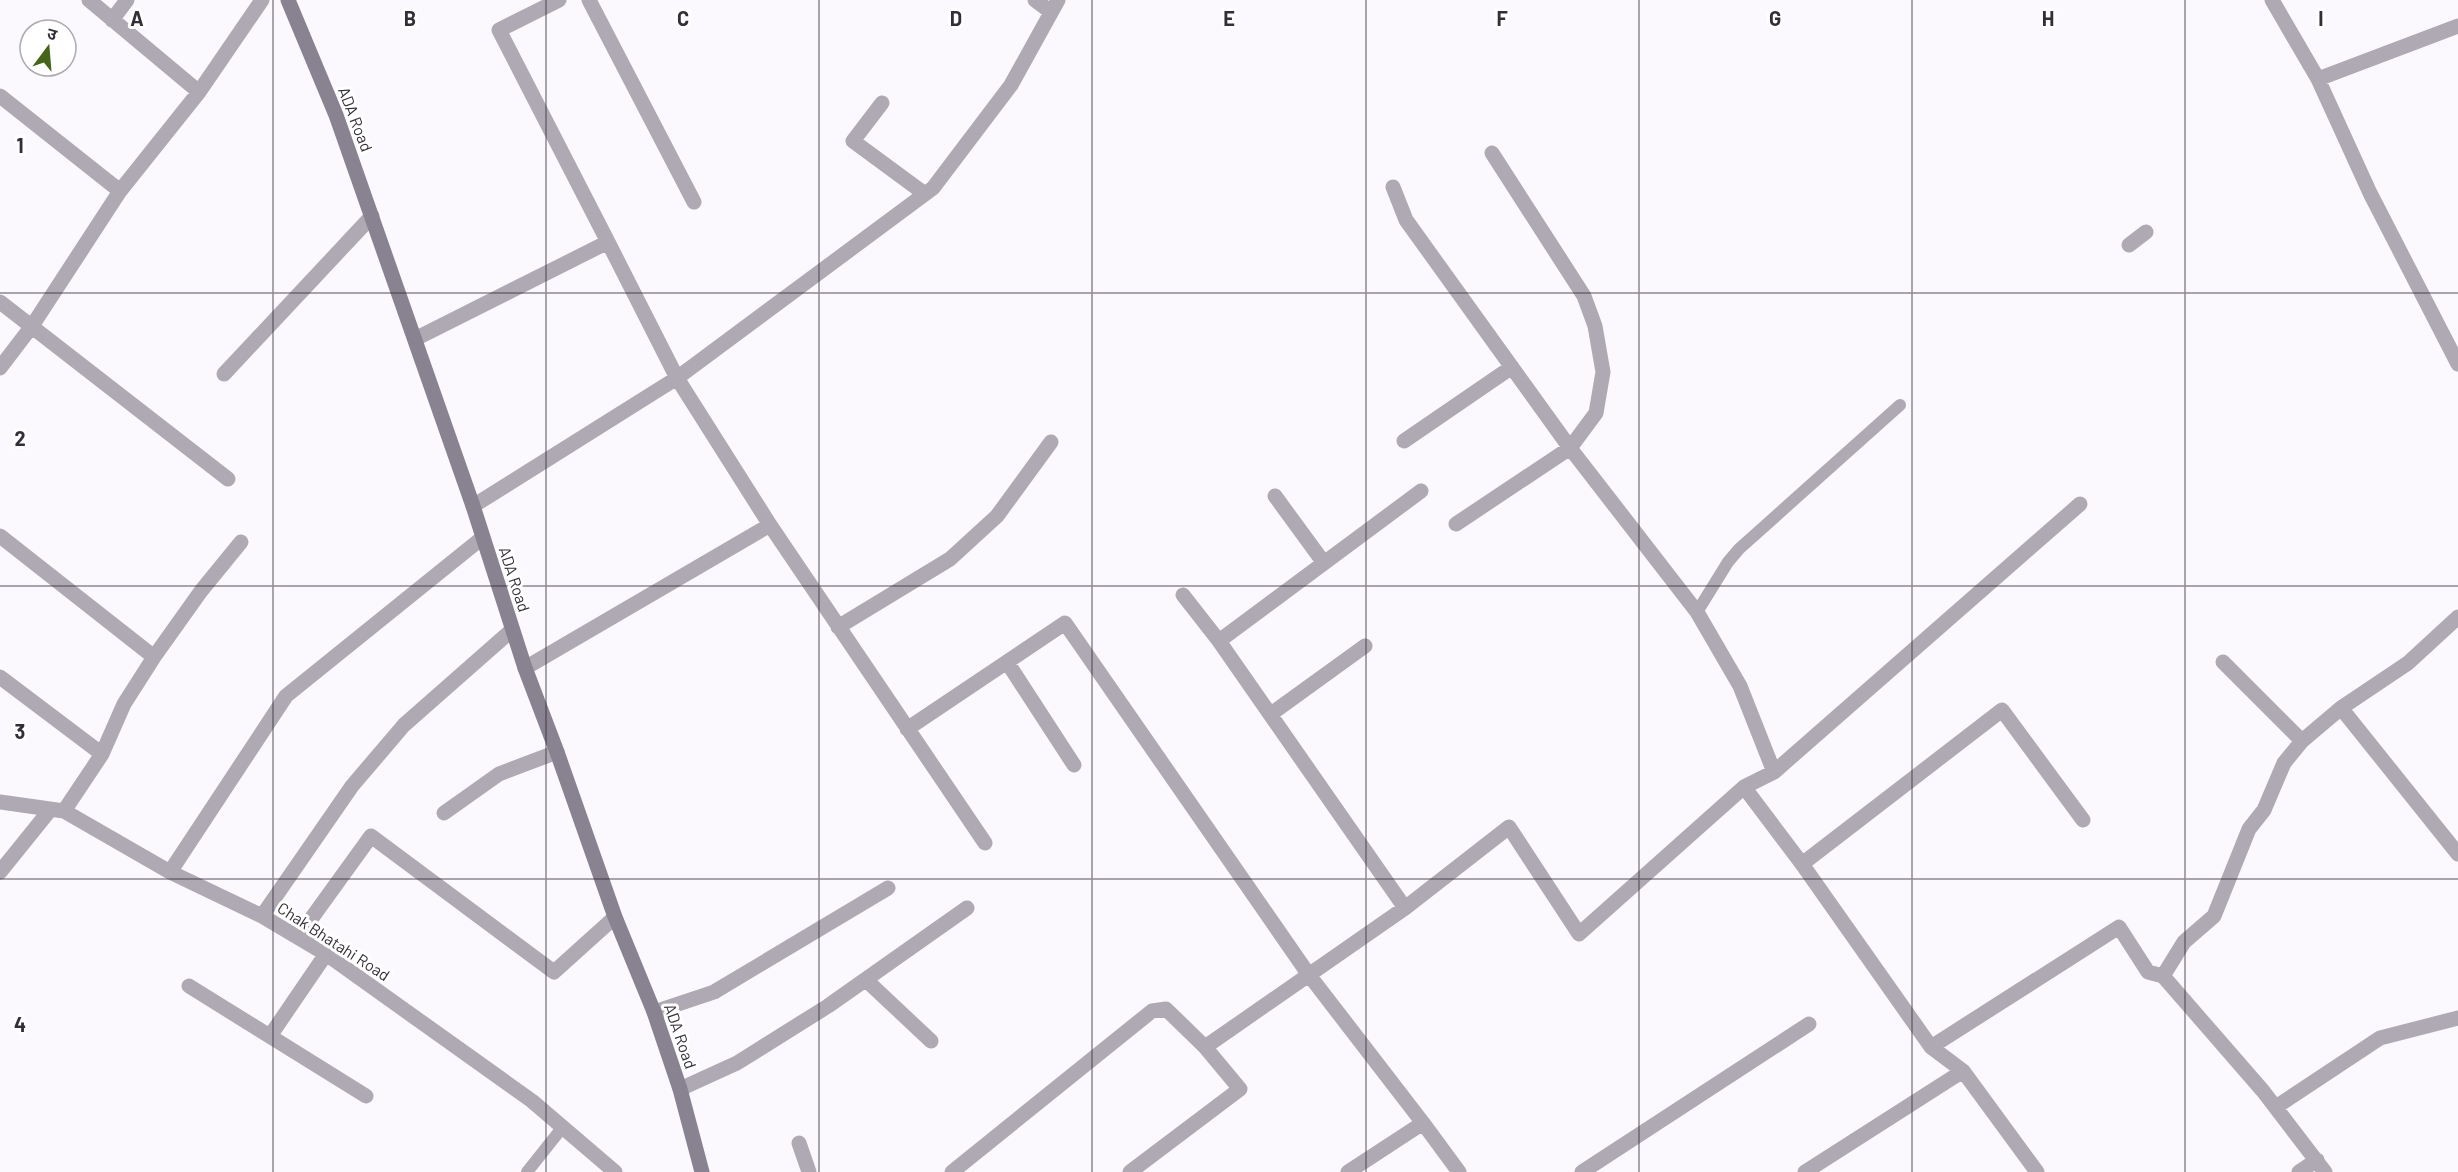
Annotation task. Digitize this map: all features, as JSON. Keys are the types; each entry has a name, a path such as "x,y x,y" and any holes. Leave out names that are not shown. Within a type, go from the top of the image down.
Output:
{"street":[{"path":"89,0 199,92"},
{"path":"112,20 127,0"},
{"path":"0,368 32,326 120,191 199,92 262,0"},
{"name":"ADA Road","path":"288,0 336,115 473,506 525,668 615,917 654,1012 680,1089 702,1172"},
{"path":"559,0 529,7 499,30 677,378 770,525 985,843"},
{"path":"589,0 693,202"},
{"path":"473,506 677,378 933,188 1011,85 1054,6 1035,0"},
{"path":"2272,0 2318,80 2370,193 2458,364"},
{"path":"2318,80 2458,26"},
{"path":"0,96 120,191"},
{"path":"882,103 853,141 925,194"},
{"path":"1456,524 1570,448 1596,413 1603,372 1595,326 1578,287 1492,153"},
{"path":"1393,187 1406,220 1570,448 1697,612 1740,687 1774,772"},
{"path":"224,375 372,216"},
{"path":"2129,245 2146,232"},
{"path":"415,339 608,242"},
{"path":"0,302 228,478"},
{"path":"1404,441 1512,367"},
{"path":"838,627 950,559 997,516 1051,442"},
{"path":"1219,640 1421,491"},
{"path":"1275,496 1324,563"},
{"path":"1205,1047 1405,908 1509,827 1579,934 1744,788 1774,772 2080,504"},
{"path":"525,668 770,525"},
{"path":"0,536 154,657"},
{"path":"170,872 286,696 482,538"},
{"path":"0,872 57,811 102,754 124,704 154,657 201,591 241,542"},
{"path":"1183,595 1219,640 1405,908"},
{"path":"2163,976 2184,942 2214,916 2249,829 2264,810 2284,763 2302,741 2341,708 2408,663 2458,617"},
{"path":"907,729 1065,622 1309,975 1459,1172"},
{"path":"262,916 352,786 404,725 512,630"},
{"path":"1271,714 1365,646"},
{"path":"1007,662 1074,765"},
{"path":"2223,662 2302,741"},
{"path":"0,677 102,754"},
{"path":"2341,708 2458,854"},
{"path":"1802,864 2002,710 2083,820"},
{"path":"444,813 499,774 557,752"},
{"path":"1744,788 1802,864 1930,1047 1963,1071 2037,1172"},
{"name":"Chak Bhatahi Road","path":"0,802 57,811 170,872 262,916 298,937 326,954 532,1101 615,1172"},
{"path":"298,937 371,836 554,972 615,917"},
{"path":"654,1012 714,992 888,888"},
{"path":"680,1089 737,1064 866,980 967,908"},
{"path":"1930,1047 2119,927 2148,972 2163,976 2276,1107 2321,1166 2299,1172"},
{"path":"270,1036 326,954"},
{"path":"866,980 931,1041"},
{"path":"189,986 366,1096"},
{"path":"952,1172 1152,1011 1166,1009 1205,1047 1240,1089 1130,1172"},
{"path":"2276,1107 2380,1038 2458,1018"},
{"path":"1582,1172 1809,1024"},
{"path":"1805,1172 1963,1071"},
{"path":"1347,1172 1423,1123"},
{"path":"799,1143 809,1172"}],"lane":[{"path":"1697,612 1728,562 1739,549 1900,405"},
{"path":"527,1172 562,1128"}]}
